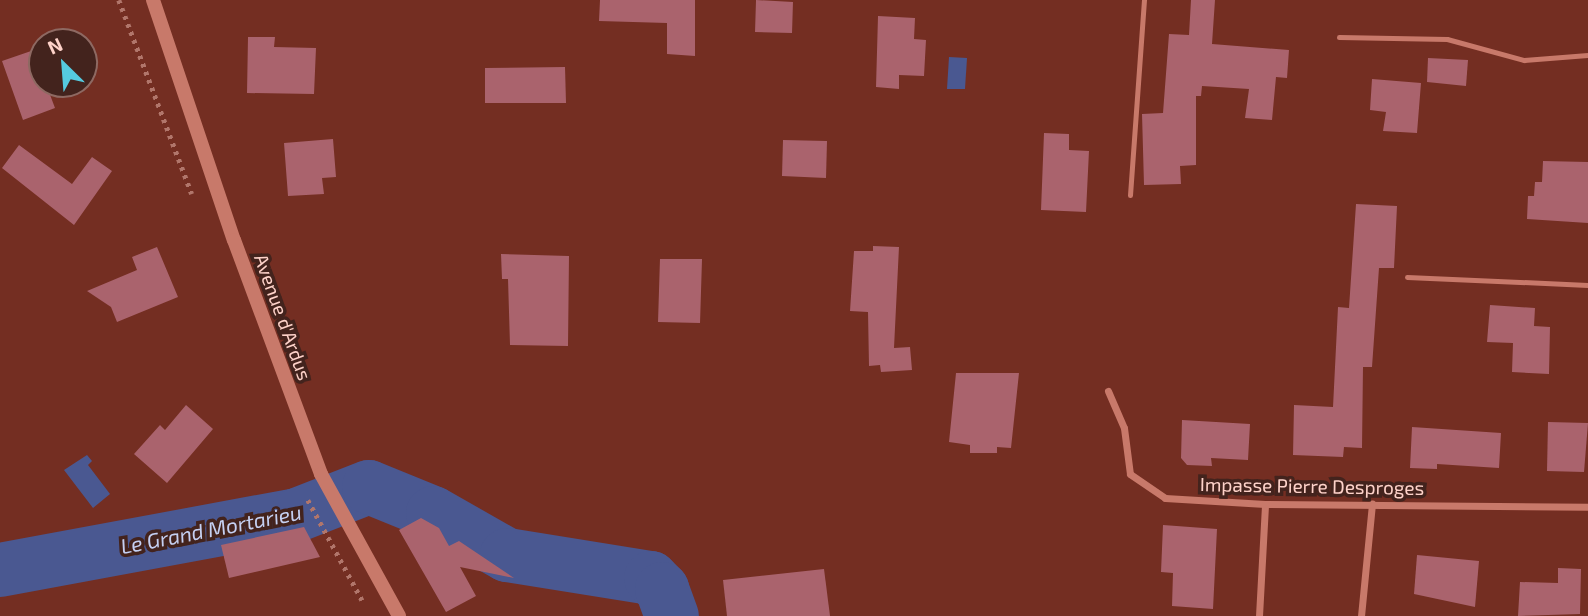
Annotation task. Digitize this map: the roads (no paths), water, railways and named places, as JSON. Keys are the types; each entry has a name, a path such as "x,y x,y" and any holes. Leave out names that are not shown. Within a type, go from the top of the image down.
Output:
{"main road":[{"name":"Avenue d'Ardus","path":"144,0 156,19"},
{"name":"Avenue d'Ardus","path":"153,0 156,19 321,474 399,616"}],"street":[{"name":"Impasse Pierre Desproges","path":"1108,391 1124,428 1130,474 1165,498 1265,504 1588,507"},
{"path":"1259,616 1265,504"},
{"path":"1360,616 1371,504"}],"lane":[{"path":"1129,195 1144,0"},
{"path":"1339,37 1447,39 1524,61 1588,55"},
{"path":"1407,277 1588,285"}],"water":[{"path":"949,57 967,58 965,89 947,89"},
{"path":"87,455 92,461 88,465 110,494 93,508 64,470"}],"waterway":[{"name":"Le Grand Mortarieu","path":"0,570 297,515 369,487 433,513 507,555 651,578 662,589 672,616"}]}
